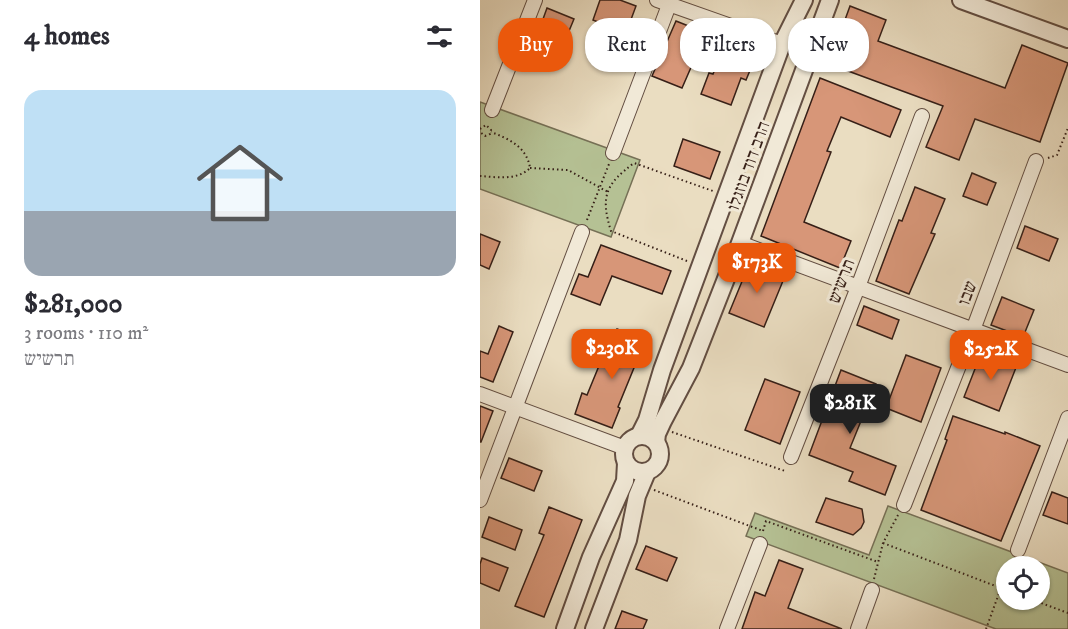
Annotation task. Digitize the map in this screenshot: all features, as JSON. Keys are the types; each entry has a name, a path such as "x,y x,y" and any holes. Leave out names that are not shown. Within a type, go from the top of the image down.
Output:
{"street":[{"path":"492,110 536,0"},
{"name":"הרב דוד בוזגלו","path":"639,436 647,420 664,364 782,44 804,0"},
{"name":"הרב דוד בוזגלו","path":"656,442 659,429 691,368 830,0"},
{"path":"962,0 1068,39"},
{"path":"994,0 1068,27"},
{"path":"613,153 663,2 782,44"},
{"name":"תרשיש","path":"791,457 922,116"},
{"name":"שבו","path":"904,505 1036,161"},
{"path":"480,500 582,232"},
{"path":"740,243 1068,365"},
{"path":"480,394 625,456 635,471 647,472 653,469 660,459 659,447 651,438 639,436 629,441 625,456 625,481 591,557 565,629"},
{"path":"1018,550 1068,418"},
{"path":"594,629 628,540 637,496 647,472"},
{"path":"727,629 762,537"},
{"path":"858,629 872,590"}],"path":[{"path":"480,176 506,178 525,174 530,168 522,150 511,140 491,132 486,125 480,130 485,136 491,132"},
{"path":"1057,155 1068,128"},
{"path":"582,232 613,153"},
{"path":"690,262 611,231 604,200 619,174 634,162 717,192"},
{"path":"530,168 568,170 608,192"},
{"path":"674,432 785,471"},
{"path":"655,491 762,537"},
{"path":"872,590 883,543 904,505"},
{"path":"766,521 878,562"},
{"path":"883,543 996,586"},
{"path":"986,629 996,600"},
{"path":"1050,606 1068,613"}],"green space":[{"path":"480,102 640,160 611,237 480,189"},
{"path":"888,506 1022,556 996,556 996,610 1050,610 1050,566 1068,573 1068,629 996,629 746,536 755,513 869,555"}],"building":[{"path":"600,0 620,0 636,6 632,18 594,18"},
{"path":"850,6 886,20 878,41 1005,88 1022,45 1068,63 1040,142 975,119 959,160 926,147 943,106 851,72 869,72 869,18 846,18"},
{"path":"547,8 572,18 543,18"},
{"path":"676,21 680,23 680,72 689,72 682,88 652,76 654,72 668,72 668,39"},
{"path":"714,72 749,72 746,80 741,78 731,105 701,94 709,73"},
{"path":"820,78 901,110 890,137 841,117 827,151 831,152 804,222 851,241 840,268 761,236"},
{"path":"683,139 720,152 710,179 674,166"},
{"path":"972,173 996,183 987,205 963,196"},
{"path":"915,187 945,199 931,233 935,234 909,294 876,281 899,220 902,221"},
{"path":"1025,226 1058,239 1049,261 1017,248"},
{"path":"480,234 500,242 489,269 480,265"},
{"path":"601,245 671,271 662,294 612,276 600,305 571,294 579,274 588,277"},
{"path":"750,262 785,276 764,327 729,313"},
{"path":"1002,297 1034,310 1023,337 991,325"},
{"path":"864,306 899,320 892,339 857,325"},
{"path":"499,326 513,332 493,382 480,377 480,351 488,354"},
{"path":"617,329 648,341 639,364 636,363 612,428 575,414 582,393 587,395 601,361 604,362"},
{"path":"982,351 1017,365 999,411 964,397"},
{"path":"906,355 941,368 921,422 886,408"},
{"path":"841,370 876,384 850,448 896,466 885,495 849,481 853,472 809,455"},
{"path":"765,379 800,392 780,444 745,430"},
{"path":"480,406 493,411 481,442 480,442"},
{"path":"953,416 1005,434 1005,432 1040,446 1001,541 921,510 947,440 945,439"},
{"path":"509,458 542,471 534,491 501,478"},
{"path":"1052,492 1068,498 1068,524 1043,515"},
{"path":"826,498 862,509 864,522 861,528 853,535 816,522"},
{"path":"549,507 582,520 544,617 515,606 544,535 539,533"},
{"path":"489,517 522,530 515,550 482,537"},
{"path":"646,546 677,558 667,581 636,569"},
{"path":"482,558 508,568 499,591 480,583"},
{"path":"779,560 803,569 788,608 842,629 742,629 755,592 765,596"},
{"path":"622,611 647,620 643,629 615,629"}]}
